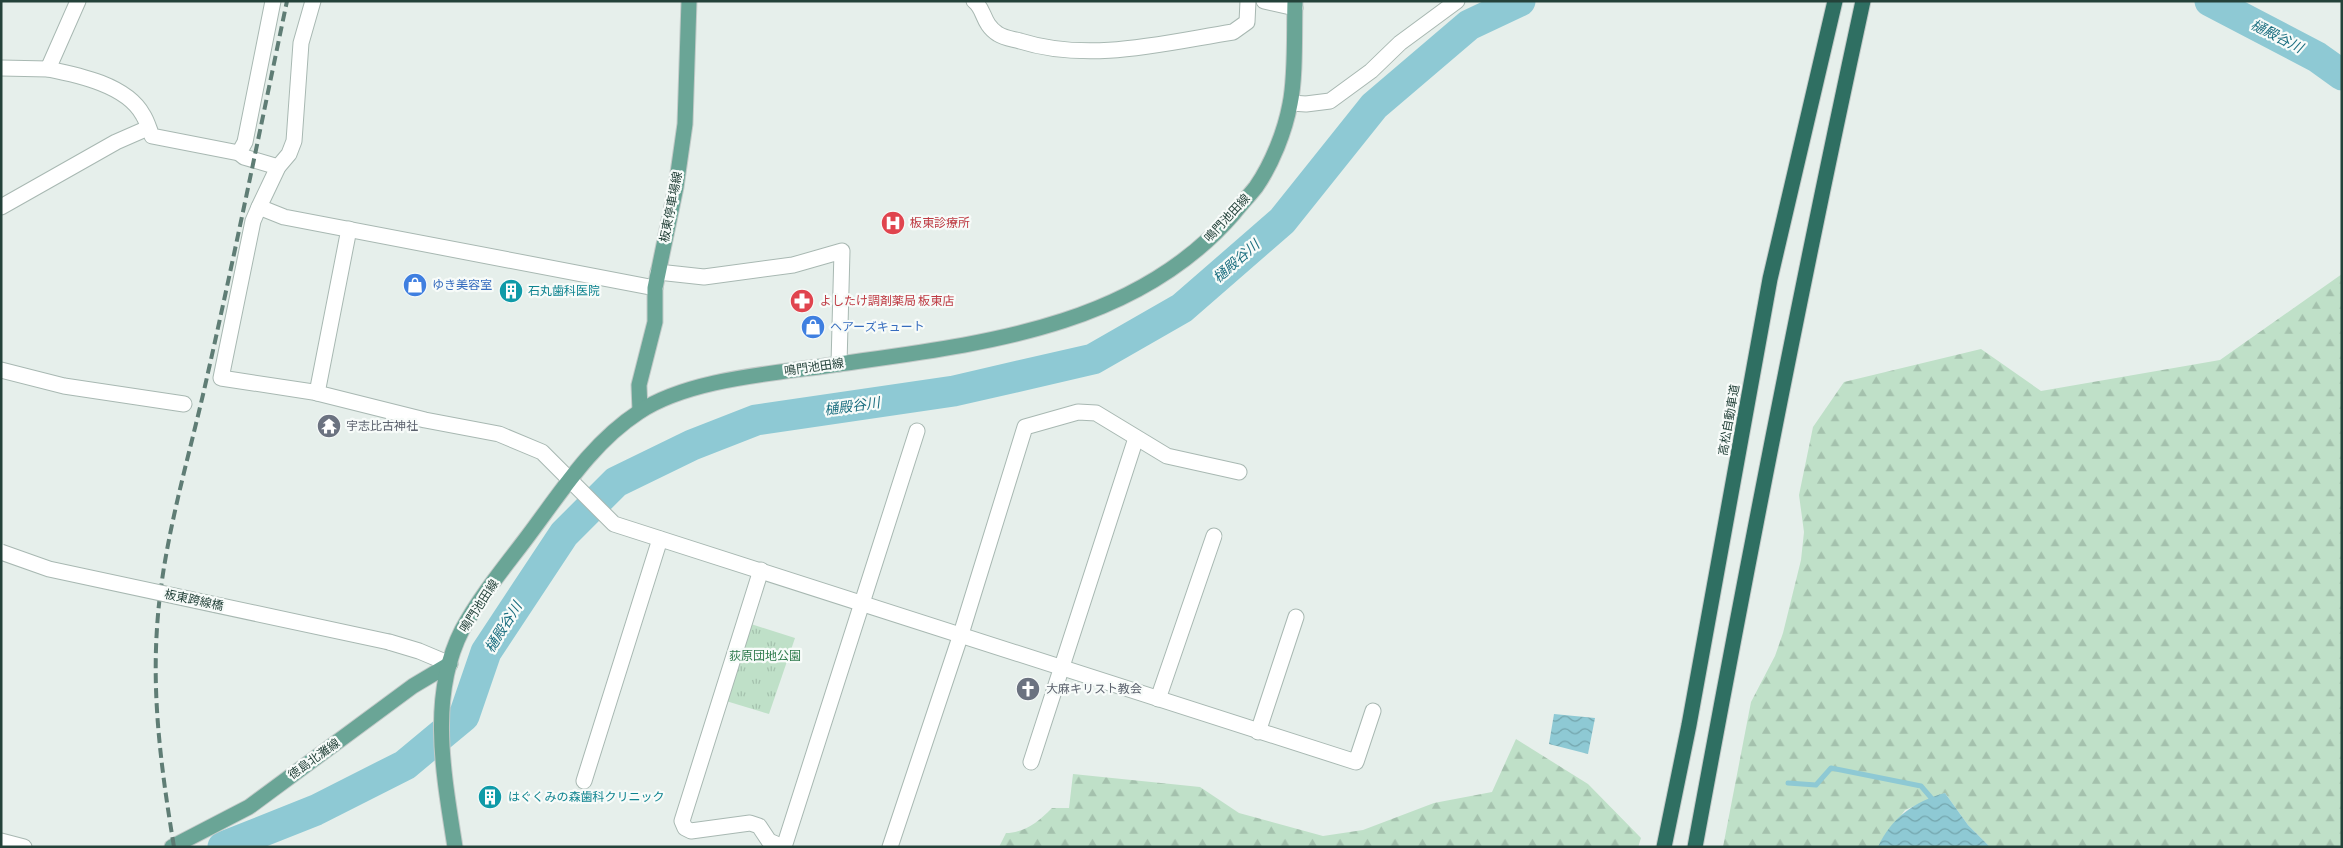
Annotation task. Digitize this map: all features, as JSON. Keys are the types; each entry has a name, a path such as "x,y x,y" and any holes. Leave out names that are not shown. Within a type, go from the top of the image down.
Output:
{"highway":[{"name":"高松自動車道","path":"1664,847 1692,706 1770,279 1835,1"},
{"path":"1695,847 1759,500 1811,241 1863,1"}],"main road":[{"name":"板東停車場線","path":"640,411 639,385 655,322 655,288 676,187 685,124 689,1"},
{"name":"鳴門池田線","path":"455,847 444,776 442,715 443,688 461,632 484,594 569,479 600,444 640,411 682,393 734,379 980,344 1062,322 1133,292 1183,262 1216,233 1258,185 1277,146 1290,103 1295,4"},
{"name":"徳島北灘線","path":"172,847 249,807 413,686 450,664"}],"street":[{"path":"48,69 78,1"},
{"path":"239,153 245,142 273,1"},
{"path":"313,1 302,43 294,141 289,154 278,167 253,221 221,378 317,393 425,420 499,434 542,452 614,524 1356,762 1374,711"},
{"path":"977,2 985,23 999,35 1039,47 1077,51 1120,50 1233,32 1247,22 1248,1"},
{"path":"1264,1 1295,4"},
{"path":"1290,103 1306,104 1330,101 1371,71 1400,43 1457,1"},
{"path":"1,68 48,69 83,76 107,86 130,99 143,114 152,136 239,153 244,157 278,167"},
{"path":"1,207 116,142 148,128"},
{"path":"259,207 284,217 655,288"},
{"path":"317,393 349,229"},
{"path":"658,272 713,276 793,265 842,251 839,364"},
{"path":"1,370 72,387 184,404"},
{"path":"890,847 961,634 1024,427 1078,412 1096,413 1167,456 1239,472"},
{"path":"761,570 682,820 685,828 692,831 750,823 759,826 769,840 783,847 917,430"},
{"path":"1031,762 1136,438"},
{"path":"1158,699 1214,536"},
{"path":"584,782 660,539"},
{"name":"板東跨線橋","path":"1,552 49,569 389,642 419,651 450,664"},
{"path":"1258,732 1296,617"},
{"path":"1,841 24,847"}],"green space":[{"path":"2342,274 2342,847 1990,847 1968,825 1945,793 1905,810 1878,847 1723,847 1751,702 1775,656 1783,633 1801,560 1804,532 1799,495 1813,427 1844,382 1981,349 2041,391 2220,360"},
{"name":"荻原団地公園","path":"751,624 795,638 769,714 726,701"},
{"path":"1516,739 1588,784 1641,838 1638,847 999,847 1006,833 1026,828 1042,818 1052,808 1069,808 1073,774 1200,787 1239,813 1323,836 1363,830 1434,803 1492,792"}],"water":[{"path":"1554,714 1595,718 1588,754 1549,744"},
{"path":"1945,793 1968,825 1990,847 1878,847 1890,827 1905,812 1934,796"}],"waterway":[{"name":"樋殿谷川","path":"223,847 316,810 405,765 464,716 486,652 564,534 616,482 692,445 756,420 954,391 1093,359 1182,308 1282,221 1374,106 1469,25 1520,1"},
{"name":"樋殿谷川","path":"2210,1 2317,57 2342,75"},
{"path":"1788,783 1816,785 1831,768 1921,786 1933,800"}],"railway":[{"path":"174,847 162,765 157,711 157,628 164,567 176,506 216,338 287,1"}],"place":[{"name":"板東診療所","path":"893,223"},
{"name":"ゆき美容室","path":"415,285"},
{"name":"石丸歯科医院","path":"511,291"},
{"name":"よしたけ調剤薬局 板東店","path":"802,301"},
{"name":"ヘアーズキュート","path":"813,327"},
{"name":"宇志比古神社","path":"329,426"},
{"name":"大麻キリスト教会","path":"1028,689"},
{"name":"はぐくみの森歯科クリニック","path":"490,797"}]}
